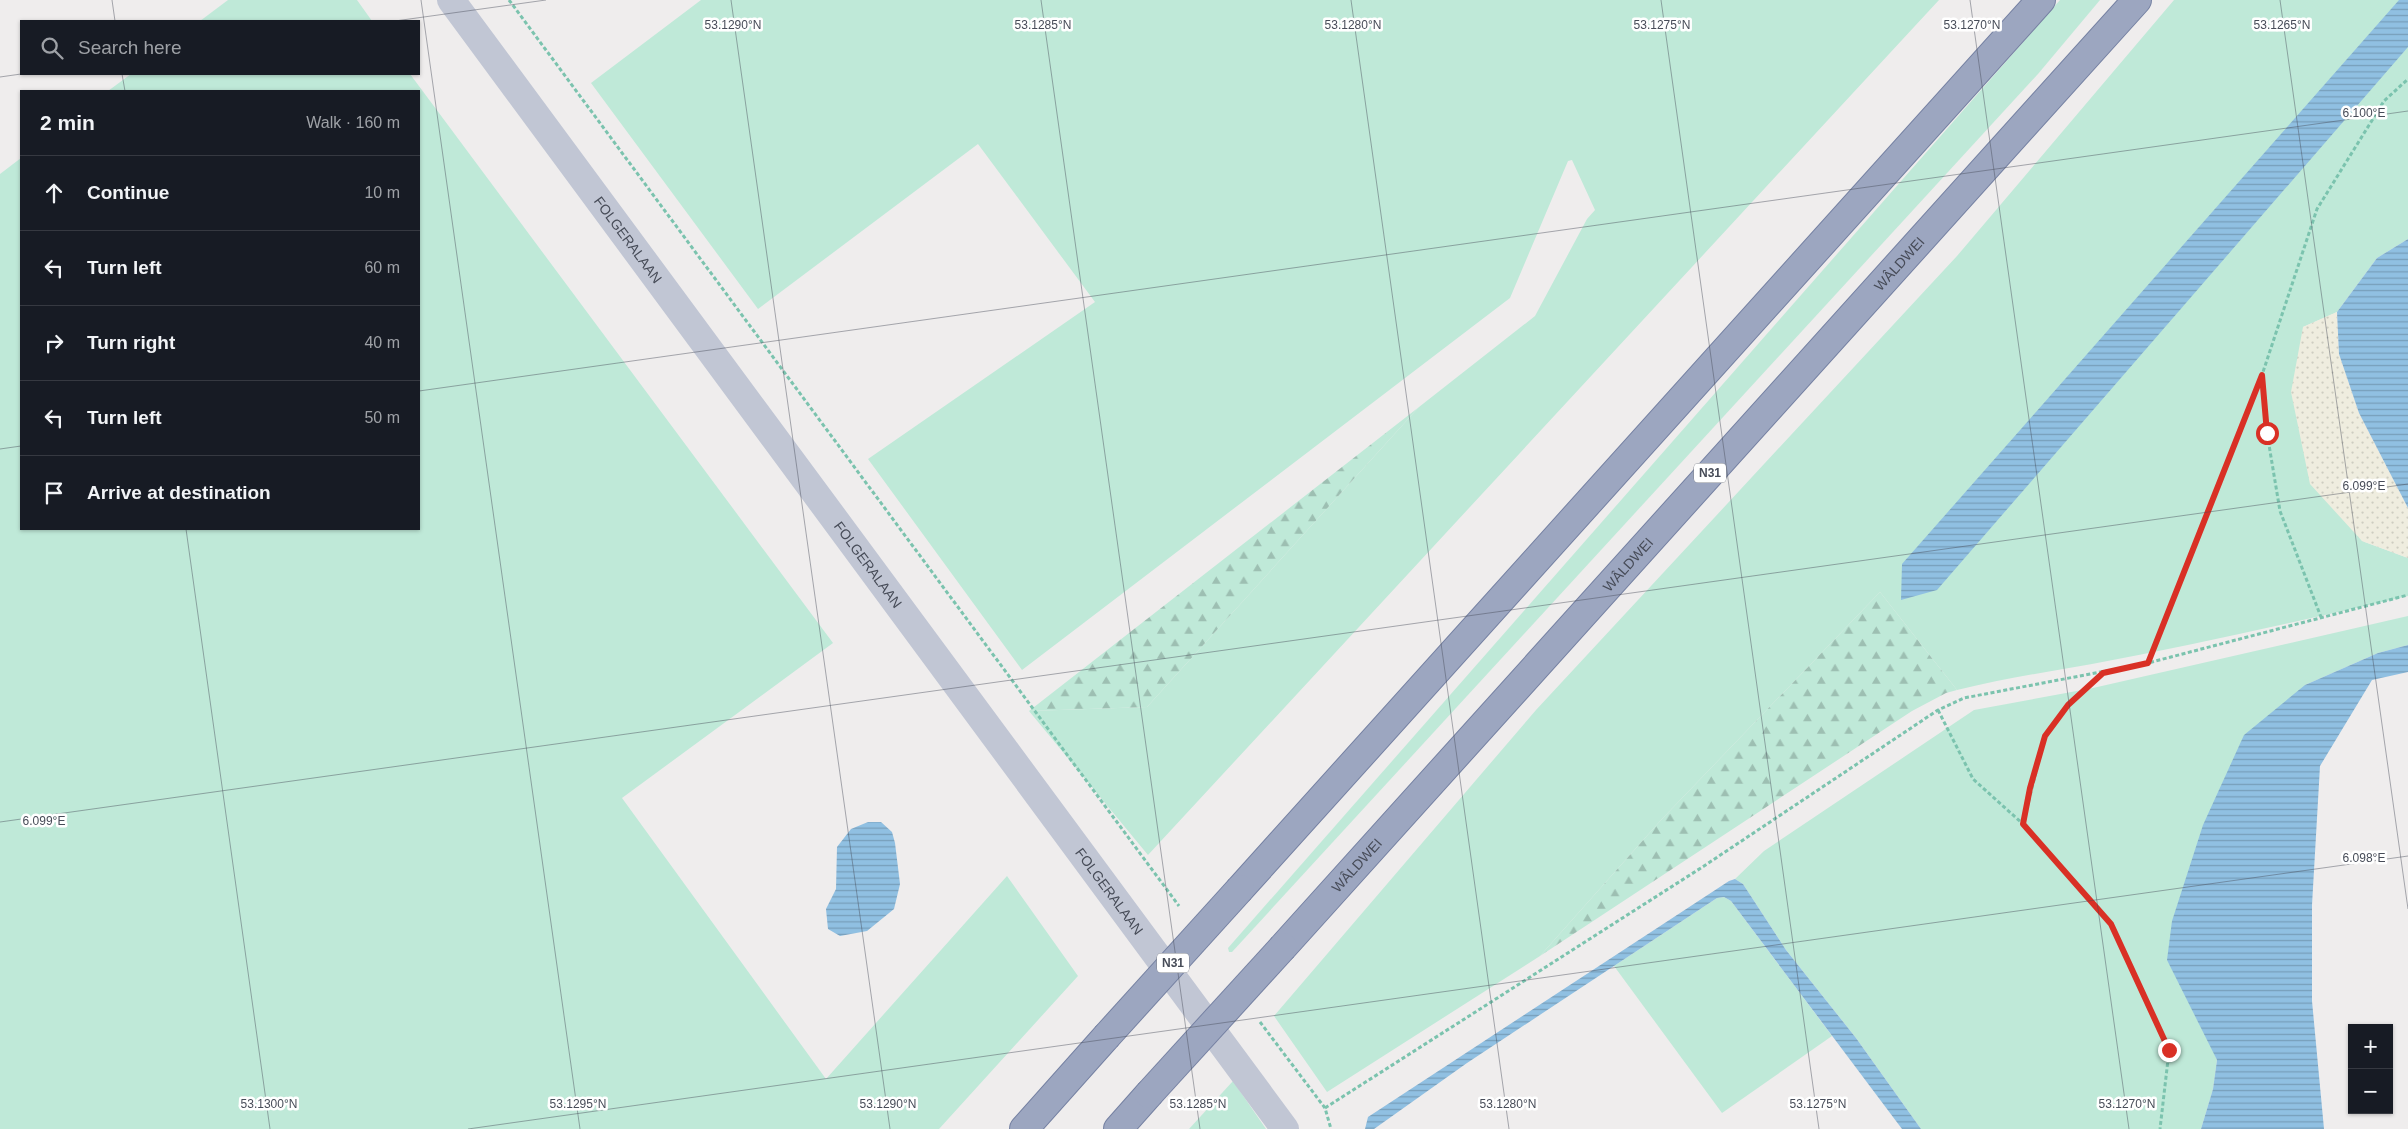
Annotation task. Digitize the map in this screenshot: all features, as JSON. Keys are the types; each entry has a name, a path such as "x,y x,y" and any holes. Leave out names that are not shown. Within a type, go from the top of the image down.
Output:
{"highway":[{"name":"N31","path":"1024,1129 2041,0"},
{"name":"WÂLDWEI","path":"1118,1129 2137,0"}],"main road":[{"name":"FOLGERALAAN","path":"451,0 1285,1129"}],"path":[{"path":"509,0 1180,907"},
{"path":"2148,663 2262,375 2317,209 2384,101 2408,78"},
{"path":"2262,375 2267,433 2280,511 2321,617"},
{"path":"1325,1108 1704,866 1938,710 1964,698 2148,663 2408,595"},
{"path":"2023,824 2030,788 2045,736 2068,705 2103,673"},
{"path":"1938,710 1973,779 2023,824 2111,924 2169,1050 2160,1129"},
{"path":"1257,1017 1325,1108 1332,1129"}],"green space":[{"path":"228,0 357,0 371,20 201,20"},
{"path":"701,0 1939,0 1148,855 1029,711 1147,707 1419,407 1535,316 1587,219 1595,210 1572,160 1568,161 1510,298 1022,670 868,459 1095,302 978,144 758,309 591,83"},
{"path":"2060,0 2100,0 2038,74 1232,952 1229,952 1228,948"},
{"path":"2174,0 2408,0 2408,239 2377,258 2337,312 2303,327 2362,541 2408,558 2408,596 2171,648 1957,690 1880,592 1661,820 1540,956 1327,1092 1274,1016 1536,710 1957,256"},
{"path":"130,75 411,75 833,643 622,798 826,1079 1007,876 1078,976 939,1129 0,1129 0,174 20,159 20,530 420,530 420,90 109,90"},
{"path":"1419,407 1147,707 1029,711"},
{"path":"1880,592 1957,690 1946,693 1912,711 1540,956 1661,820"},
{"path":"2408,616 2408,645 2378,653 2305,685 2208,1038 2217,1060 2213,1089 2201,1129 1921,1129 1856,1038 1786,950 1743,884 1735,879 1764,851 1974,710 2093,688"},
{"path":"1724,897 1731,901 1832,1036 1722,1113 1614,966 1717,898"},
{"path":"1233,1081 1266,1129 1189,1129"}],"sand":[{"path":"2337,312 2339,354 2359,413 2408,508 2408,558 2362,541 2310,484 2291,392 2303,327"}],"water":[{"path":"2399,0 2408,0 2408,47 1937,590 1901,600 1902,564"},
{"path":"2408,239 2408,508 2359,413 2339,354 2337,312 2377,258"},
{"path":"2408,645 2408,672 2372,680 2320,766 2312,905 2312,1001 2324,1129 2201,1129 2213,1089 2217,1060 2167,960 2172,921 2203,825 2244,735 2305,685 2378,653"},
{"path":"868,822 881,822 892,832 900,884 894,909 867,931 840,936 828,929 826,909 836,889 837,847 851,829"},
{"path":"1735,879 1743,884 1786,950 1856,1038 1921,1129 1902,1129 1731,901 1724,897 1717,898 1467,1063 1374,1129 1365,1129 1368,1117 1729,881"}],"route":[{"path":"2169,1050 2111,924 2023,824 2030,788 2045,736 2068,705 2103,673 2148,663 2262,375 2267,433"}]}
